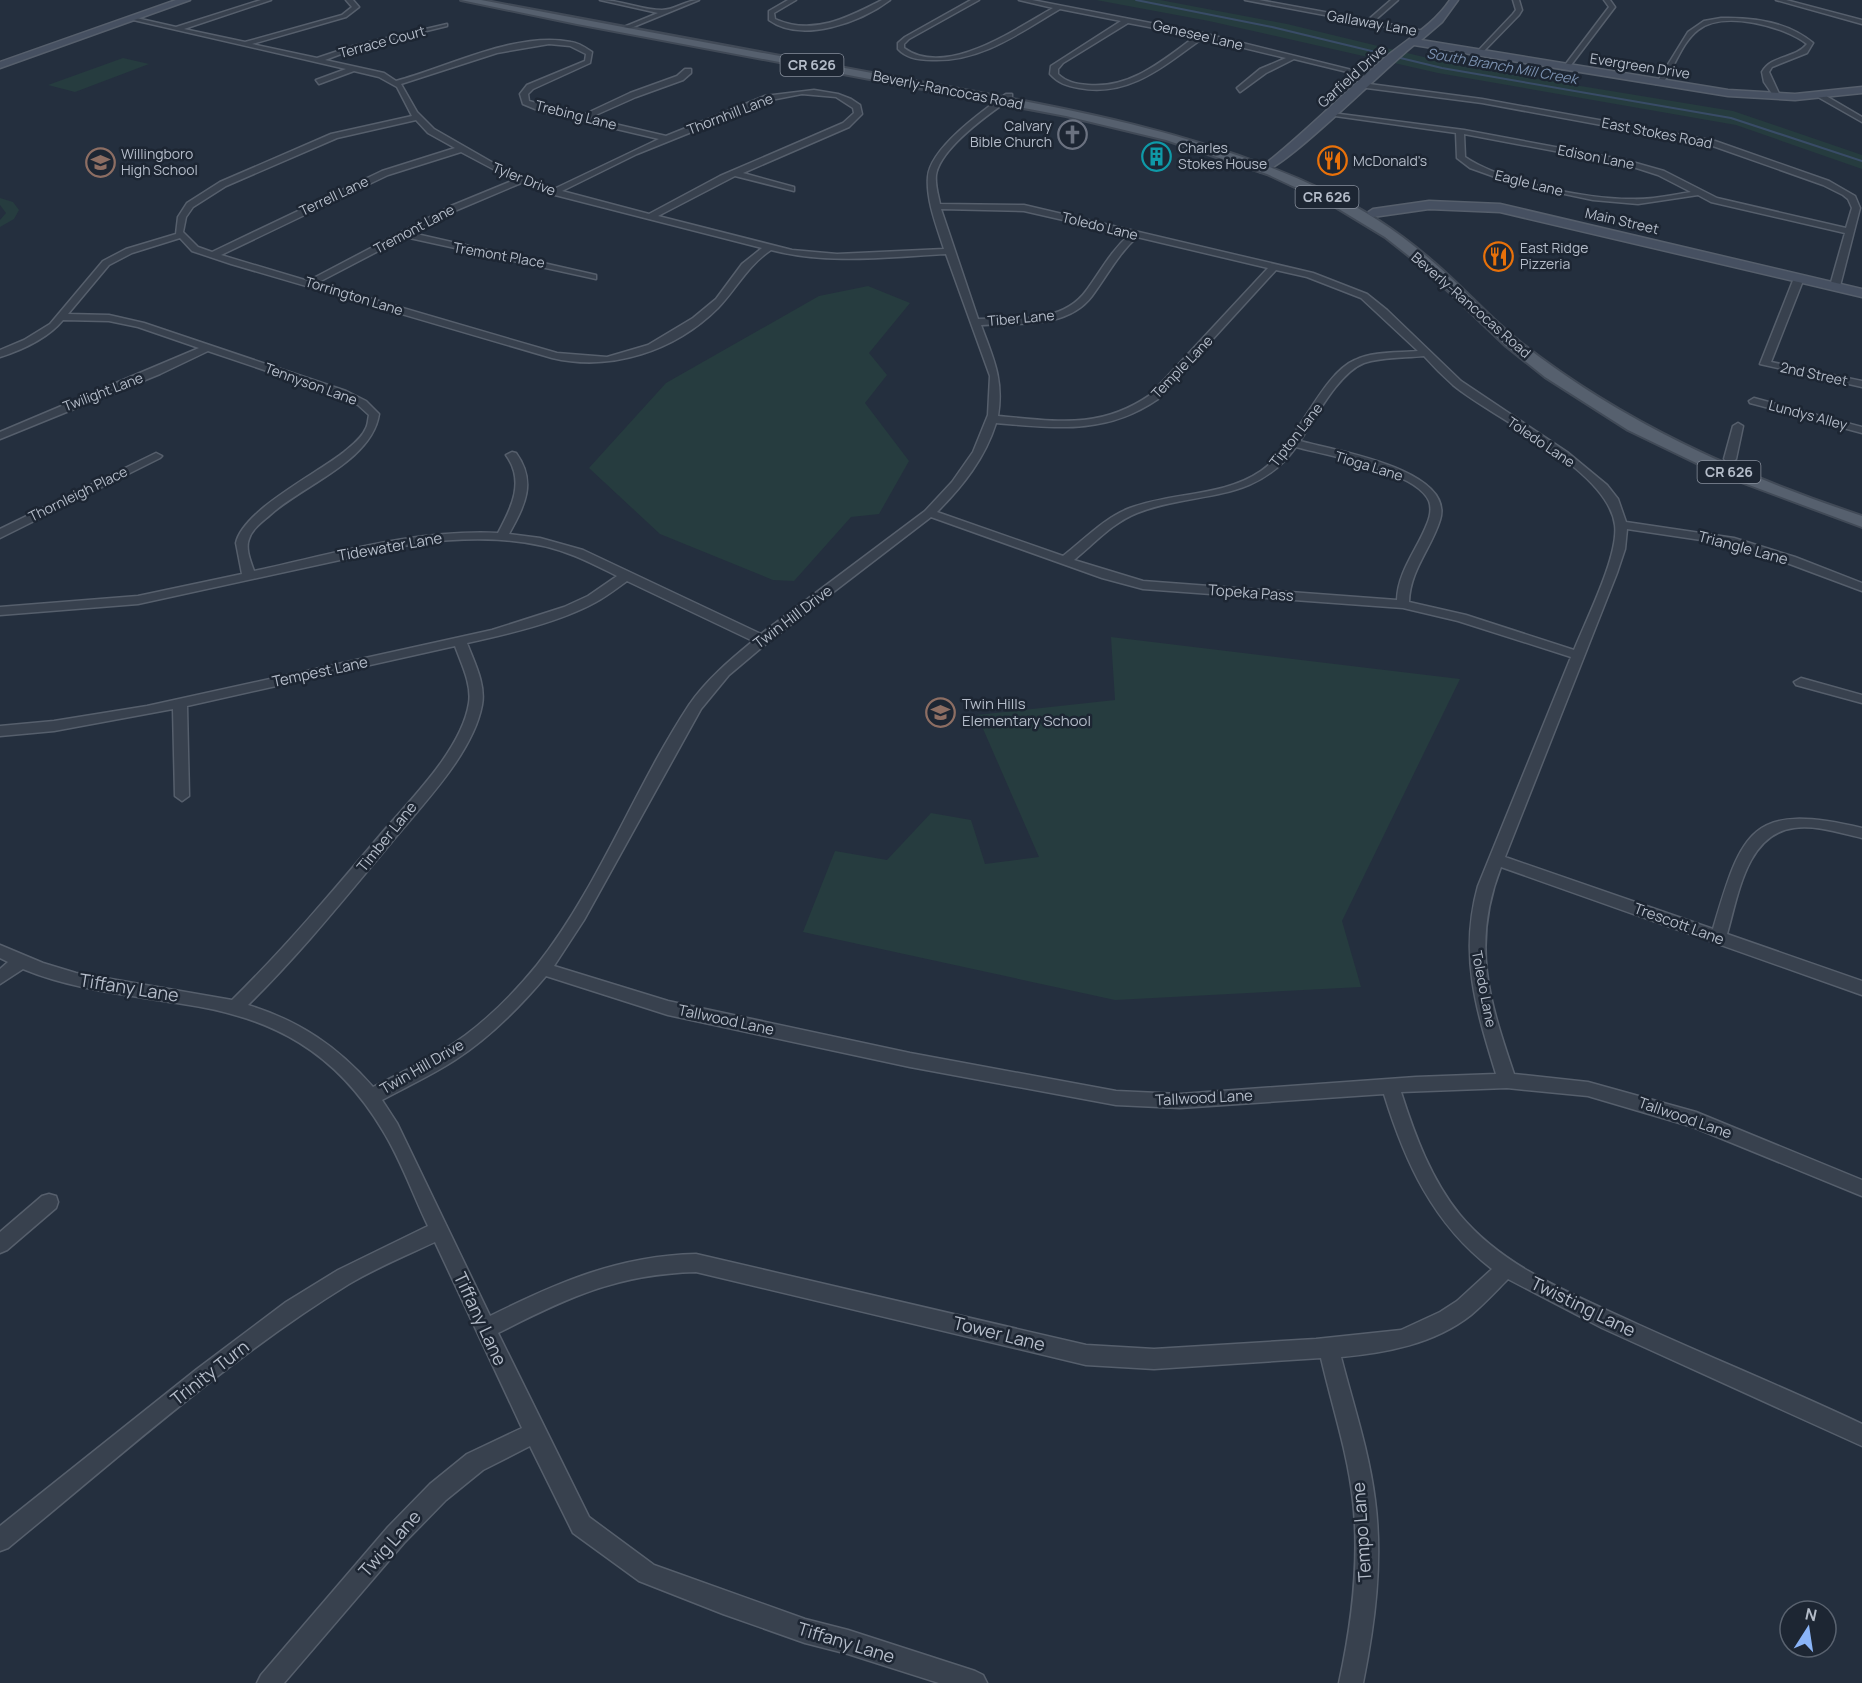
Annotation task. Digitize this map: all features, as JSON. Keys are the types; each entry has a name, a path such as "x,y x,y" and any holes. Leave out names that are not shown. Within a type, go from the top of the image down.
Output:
{"main road":[{"name":"Beverly-Rancocas Road","path":"466,0 1005,98"},
{"name":"Beverly-Rancocas Road","path":"500,0 1155,126 1230,148 1360,216 1426,263 1509,342 1607,404"},
{"name":"Beverly-Rancocas Road","path":"1268,167 1344,196 1446,263 1533,344 1607,404"},
{"path":"1426,263 1446,263"},
{"name":"CR 626","path":"1607,404 1730,459 1862,510"},
{"name":"CR 626","path":"1607,404 1685,453 1818,508 1862,522"}],"street":[{"path":"0,65 185,0"},
{"path":"178,28 268,0"},
{"path":"248,44 344,16 356,7 348,0"},
{"path":"603,0 662,12"},
{"path":"621,30 696,0"},
{"path":"794,0 771,12 772,20 797,28 831,26 887,0"},
{"path":"976,0 907,38 902,43 902,49 919,57 948,60 967,57 990,48 1059,7"},
{"name":"Genesee Lane","path":"1022,0 1202,35 1372,76"},
{"name":"Gallaway Lane","path":"1248,0 1425,32"},
{"path":"1287,7 1299,0"},
{"path":"1369,22 1395,0"},
{"name":"Garfield Drive","path":"1268,167 1332,115 1372,76 1414,42 1454,0"},
{"path":"1479,53 1516,15 1519,10 1516,0"},
{"path":"1565,67 1608,14 1612,7 1606,0"},
{"path":"1779,0 1862,22"},
{"path":"132,19 355,68 381,75 396,83"},
{"path":"1128,20 1056,66 1053,71 1056,78 1088,88 1128,85 1202,35"},
{"path":"1659,82 1688,38 1701,25 1719,21 1754,22 1796,32 1812,44 1807,50 1775,62 1767,70 1764,77 1778,96"},
{"name":"Terrace Court","path":"319,60 365,45 446,26"},
{"name":"Trebing Lane","path":"396,83 431,75 509,47 539,42 567,44 590,52 588,62 531,87 524,98 537,107 666,139"},
{"name":"Evergreen Drive","path":"1414,42 1728,93 1778,96 1821,95 1862,90"},
{"path":"1240,90 1263,71 1291,58"},
{"path":"319,82 355,68"},
{"path":"583,118 633,95 680,78 688,71"},
{"name":"Tyler Drive","path":"396,83 406,95 417,117 431,131 520,180 554,192 768,248 837,257 951,251"},
{"name":"East Stokes Road","path":"1362,85 1509,105 1726,146 1826,183 1846,193 1852,198 1856,208 1835,286"},
{"name":"Thornhill Lane","path":"554,192 618,159 760,101 786,94 826,94 849,100 857,106 858,114 846,125 735,173 651,216"},
{"path":"1821,95 1862,120"},
{"name":"Twin Hill Drive","path":"371,1097 449,1055 474,1037 520,995 543,969 578,916 695,707 724,672 762,640 929,513 953,490 972,464 992,419 996,400 994,376 936,206 931,183 936,165 975,122 1005,98"},
{"name":"Edison Lane","path":"1332,115 1460,132 1638,165 1661,173 1698,194 1739,207 1851,232"},
{"path":"0,354 41,334 63,317 106,263 129,251 182,235 179,227 185,211 196,200 223,184 334,136 417,117"},
{"name":"Eagle Lane","path":"1460,132 1461,158 1472,168 1496,175 1620,201 1642,201 1698,194"},
{"name":"Terrell Lane","path":"213,255 384,173 461,149"},
{"path":"735,173 791,189"},
{"name":"Tremont Lane","path":"310,282 481,195 520,180"},
{"name":"Main Street","path":"1373,213 1429,205 1500,208 1862,292"},
{"name":"Toledo Lane","path":"936,206 1024,208 1325,279 1364,297 1384,312 1457,383 1563,454 1603,487 1612,499 1621,525 1619,549 1479,904 1474,942 1479,980 1507,1081"},
{"name":"Tremont Place","path":"404,234 440,245 534,260 593,277"},
{"name":"Tiber Lane","path":"977,322 1057,316 1075,309 1091,290 1112,256 1135,234"},
{"name":"Torrington Lane","path":"182,235 189,245 213,255 556,356 583,360 611,360 650,350 717,304 745,263 768,248"},
{"name":"Temple Lane","path":"992,419 1082,425 1114,419 1136,409 1154,397 1275,266"},
{"name":"2nd Street","path":"1799,278 1765,364 1862,384"},
{"name":"Tennyson Lane","path":"63,317 120,319 353,398 369,408 376,421 373,429 352,452 266,513 247,531 243,548 249,575"},
{"name":"Twilight Lane","path":"0,436 73,404 171,366 207,348"},
{"name":"Tipton Lane","path":"1066,561 1101,529 1125,513 1151,505 1216,493 1244,485 1275,466 1349,367 1370,360 1425,353"},
{"name":"Lundys Alley","path":"1754,400 1862,430"},
{"path":"1730,459 1738,426"},
{"name":"Tioga Lane","path":"1293,443 1401,474 1431,494 1437,510 1431,528 1410,563 1404,580 1403,604"},
{"path":"502,536 519,505 521,476 512,455"},
{"name":"Thornleigh Place","path":"0,534 156,456"},
{"name":"Topeka Pass","path":"929,513 1066,561 1143,585 1403,604 1462,618 1577,655"},
{"name":"Triangle Lane","path":"1621,525 1730,541 1791,560 1862,587"},
{"name":"Tidewater Lane","path":"0,611 138,600 418,539 458,535 502,536 549,543 609,565 762,640"},
{"name":"Tempest Lane","path":"0,731 124,714 505,630 568,610 592,598 627,575"},
{"name":"Timber Lane","path":"236,1007 322,918 424,792 464,733 476,703 476,690 460,640"},
{"path":"1801,682 1862,699"},
{"path":"180,702 182,796"},
{"path":"1718,938 1740,862 1762,833 1789,823 1806,822 1825,823 1862,833"},
{"name":"Trescott Lane","path":"1497,860 1862,988"},
{"name":"Tiffany Lane","path":"0,951 20,962 98,985 236,1007 289,1026 310,1037 371,1097 391,1128 437,1231 581,1525 647,1573 723,1603 805,1631 848,1642 975,1683"},
{"path":"0,978 20,962"},
{"name":"Tallwood Lane","path":"543,969 669,1008 910,1060 1116,1098 1180,1101 1390,1086 1507,1081 1588,1089 1660,1108 1723,1130 1862,1188"},
{"name":"Twisting Lane","path":"1390,1086 1413,1153 1435,1197 1468,1237 1506,1268 1545,1290 1630,1331 1862,1434"},
{"path":"0,1244 49,1202"},
{"name":"Trinity Turn","path":"0,1540 204,1376 293,1309 345,1276 437,1231"},
{"name":"Tower Lane","path":"485,1329 547,1298 620,1270 645,1264 696,1263 1086,1354 1154,1359 1375,1344 1402,1339 1425,1330 1464,1308 1506,1268"},
{"name":"Tempo Lane","path":"1328,1347 1363,1498 1366,1527 1367,1593 1351,1683"},
{"name":"Twig Lane","path":"269,1683 396,1535 438,1492 475,1462 535,1433"}],"green space":[{"path":"1096,0 1160,0 1287,24 1465,67 1733,111 1862,155 1862,169 1736,125 1438,73 1209,21"},
{"path":"123,58 149,64 75,92 48,85"},
{"path":"0,198 13,202 19,210 14,219 0,227 0,220 6,213 0,205"},
{"path":"868,286 910,303 869,353 887,375 865,403 909,461 879,514 851,517 794,581 773,580 660,534 589,468 666,383 819,296"},
{"path":"1111,637 1460,679 1342,921 1361,987 1115,1000 803,932 835,851 887,860 931,813 971,820 985,864 1039,857 977,715 1115,700"}],"waterway":[{"name":"South Branch Mill Creek","path":"1136,0 1272,27 1442,68 1731,118 1862,161"}],"place":[{"name":"Calvary Bible Church","path":"1073,134"},
{"name":"Charles Stokes House","path":"1157,156"},
{"name":"McDonald's","path":"1332,161"},
{"name":"Willingboro High School","path":"100,162"},
{"name":"East Ridge Pizzeria","path":"1499,256"},
{"name":"Twin Hills Elementary School","path":"941,713"}]}
